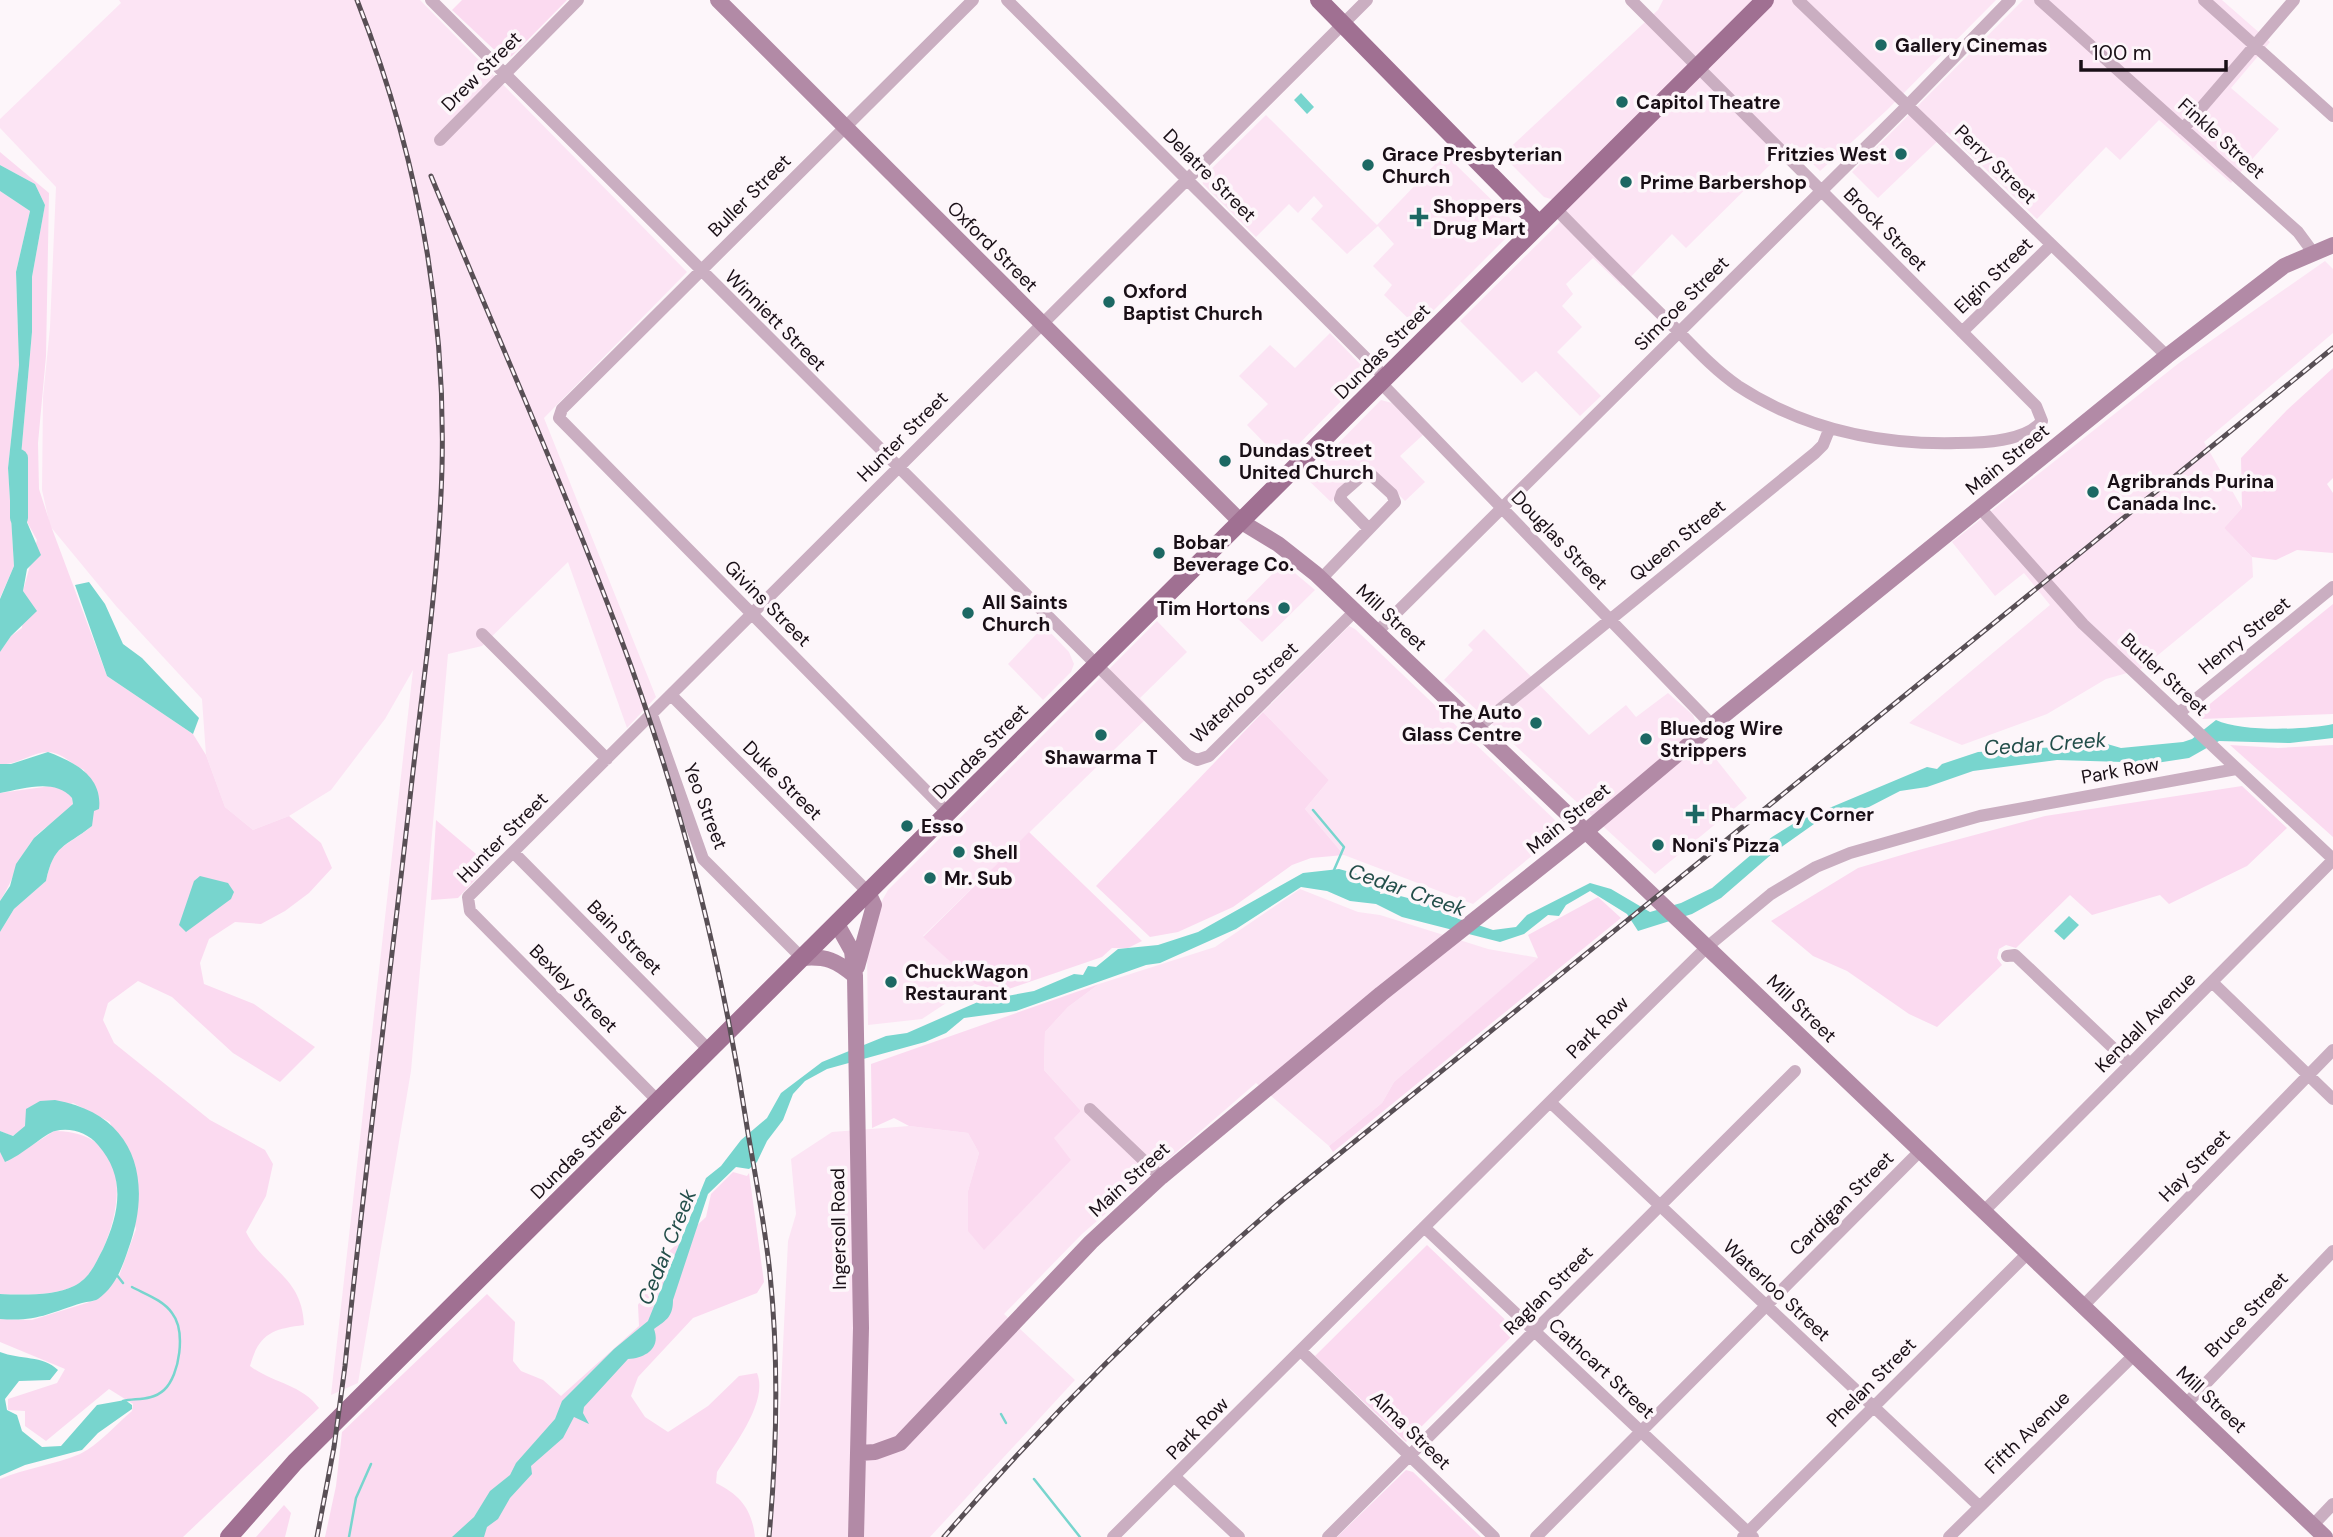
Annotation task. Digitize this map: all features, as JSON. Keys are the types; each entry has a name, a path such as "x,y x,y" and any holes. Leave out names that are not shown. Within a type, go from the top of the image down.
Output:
{"main road":[{"name":"Oxford Street","path":"718,0 1240,521"},
{"path":"1319,0 1539,224"},
{"name":"Dundas Street","path":"229,1537 295,1462 1765,0"},
{"name":"Main Street","path":"859,1453 882,1450 900,1443 1091,1242 1161,1177 1586,832 1712,725 2167,356 2284,266 2312,251 2333,244"},
{"name":"Mill Street","path":"1240,521 1282,547 1321,579 2325,1537"},
{"path":"802,958 824,956 837,961 855,976 874,905 868,892"},
{"name":"Ingersoll Road","path":"837,924 852,951 855,976 861,1328 856,1537"}],"street":[{"name":"Winniett Street","path":"430,0 1095,666"},
{"name":"Drew Street","path":"440,140 579,0"},
{"name":"Buller Street","path":"560,421 562,409 973,0"},
{"name":"Delatre Street","path":"1007,0 1383,380"},
{"name":"Hunter Street","path":"466,901 1367,0"},
{"name":"Brock Street","path":"1631,0 2036,406 2043,419 2038,427 2025,433 1967,443 1894,442 1829,430"},
{"name":"Perry Street","path":"1798,0 2167,356"},
{"name":"Simcoe Street","path":"1377,632 1822,191 2010,0"},
{"name":"Finkle Street","path":"2039,0 2298,232 2312,251"},
{"path":"2204,0 2333,116"},
{"path":"2183,129 2294,0"},
{"path":"1555,208 1716,370 1766,402 1829,430"},
{"name":"Elgin Street","path":"1962,332 2051,244"},
{"name":"Douglas Street","path":"1383,380 1712,725"},
{"name":"Givins Street","path":"560,421 948,813"},
{"name":"Queen Street","path":"1477,728 1815,453 1823,445 1829,430"},
{"path":"1321,579 1369,529 1395,500 1367,471 1342,493 1340,499 1369,529"},
{"name":"Butler Street","path":"1980,508 2065,605 2333,859"},
{"name":"Henry Street","path":"2179,713 2333,587"},
{"name":"Waterloo Street","path":"1095,666 1187,755 1204,759 1355,611"},
{"path":"482,634 607,759"},
{"name":"Duke Street","path":"671,695 868,892"},
{"name":"Yeo Street","path":"652,715 703,859 802,958"},
{"name":"Park Row","path":"1114,1537 1707,947 1771,894 1816,867 1850,853 2028,805 2236,769"},
{"name":"Bain Street","path":"513,852 709,1050"},
{"name":"Kendall Avenue","path":"1984,1211 2333,859"},
{"name":"Bexley Street","path":"466,901 470,911 658,1101"},
{"path":"2007,956 2015,955 2130,1064"},
{"path":"2212,982 2333,1099"},
{"name":"Hay Street","path":"2083,1306 2333,1050"},
{"name":"Raglan Street","path":"1328,1537 1795,1071"},
{"name":"Waterloo Street","path":"1550,1102 1979,1506"},
{"path":"1090,1109 1161,1177"},
{"name":"Cardigan Street","path":"1641,1432 1921,1150"},
{"name":"Cathcart Street","path":"1424,1227 1748,1535"},
{"name":"Bruce Street","path":"2186,1404 2333,1251"},
{"name":"Phelan Street","path":"1748,1535 2027,1254"},
{"name":"Alma Street","path":"1301,1351 1494,1537"},
{"name":"Fifth Avenue","path":"1949,1537 2134,1355"},
{"path":"1536,1537 1641,1432"},
{"path":"1175,1477 1240,1537"},
{"path":"2313,1525 2333,1504"}],"shaded area":[{"path":"119,0 420,0 687,272 544,418 656,697 627,728 568,562 482,646 448,654 411,1071 358,1383 331,1395 413,670 385,719 331,790 289,816 253,830 225,807 206,755 202,699 116,606 50,526 42,490 43,397 50,327 56,187 0,128 0,119 121,3"},
{"path":"462,0 567,0 512,56 504,59 452,10"},
{"path":"1663,0 1996,0 1887,110 1820,171 1792,143 1686,248 1672,234 1622,286 1593,258 1566,284 1573,294 1562,306 1582,327 1557,352 1601,396 1580,416 1536,371 1522,383 1460,321 1567,215 1551,199 1544,197 1502,155 1658,10"},
{"path":"2023,0 2222,0 2270,42 2231,88 2279,129 2231,183 2159,120 2120,160 2106,147 2037,219 1947,132 1878,198 1852,172"},
{"path":"1266,115 1377,225 1445,154 1514,222 1515,229 1417,327 1384,295 1392,285 1373,266 1394,244 1378,226 1347,254 1311,219 1323,206 1314,196 1298,213 1289,204 1256,237 1203,184 1202,178"},
{"path":"0,152 49,193 46,356 38,443 39,489 107,676 193,734 206,755 225,807 253,830 289,816 321,843 332,868 309,893 285,911 261,924 235,922 209,939 200,963 204,984 254,1004 315,1047 280,1082 233,1053 172,997 138,981 108,1003 103,1020 114,1043 210,1120 265,1150 273,1164 266,1196 246,1232 297,1295 304,1325 284,1328 269,1335 258,1346 250,1366 304,1394 319,1408 183,1537 0,1537 0,1479 80,1454 101,1440 132,1411 133,1404 109,1389 46,1441 25,1426 25,1411 8,1410 8,1399 57,1383 65,1369 0,1342 0,1319 32,1320 96,1300 119,1276 136,1229 110,1122 73,1103 12,1136 0,1131 0,932 14,909 46,881 53,860 61,848 92,826 84,770 49,752 13,763 0,764 0,652 11,636 22,628 23,591 37,540 26,520 18,490 32,332 32,277 45,205 35,184 0,165"},
{"path":"0,191 30,211 16,272 19,365 8,468 14,566 0,598"},
{"path":"2325,261 2333,269 2333,333 2204,442 2242,508 2224,528 2252,557 2253,577 2141,669 2106,679 2047,714 1962,745 1909,723 2050,605 2024,573 1995,596 1952,542 2179,363"},
{"path":"1330,333 1361,365 1365,377 1282,461 1247,425 1268,404 1239,376 1270,345 1295,368"},
{"path":"2333,368 2333,478 2327,484 2333,493 2333,553 2297,550 2276,560 2252,557 2224,528 2242,508 2241,458 2287,410"},
{"path":"1381,400 1392,403 1424,434 1400,456 1425,482 1405,501 1368,464 1331,502 1305,477"},
{"path":"1283,563 1315,590 1262,642 1233,614"},
{"path":"2333,604 2333,714 2201,719 2200,712"},
{"path":"1157,621 1187,652 1140,698 1153,712 923,936 975,984 922,1019 868,1025 867,952 879,906 888,890"},
{"path":"1044,626 1069,652 1074,664 1071,672 1043,700 1008,664"},
{"path":"1349,626 1556,821 1555,837 1473,904 1344,855 1305,809 1329,780 1263,712"},
{"path":"1484,629 1589,735 1626,705 1636,717 1668,693 1693,715 1704,744 1747,798 1655,874 1444,680 1473,650 1468,645"},
{"path":"1263,712 1329,780 1305,809 1344,855 1311,858 1292,865 1233,907 1178,932 1150,937 1096,886"},
{"path":"2230,745 2278,748 2333,745 2333,837"},
{"path":"51,786 63,788 72,798 73,804 65,814 39,832 29,845 0,901 0,793"},
{"path":"2242,786 2287,828 2247,866 2169,904 2160,895 2092,915 2070,895 2016,948 2006,945 1999,949 1997,958 2002,965 1937,1027 1909,1014 1847,971 1813,956 1771,921 1858,868 1915,851 2045,816"},
{"path":"436,820 489,865 458,898 431,900"},
{"path":"1029,832 1142,941 1128,948 1112,948 1102,957 1000,992 975,984 923,937"},
{"path":"1300,889 1358,912 1380,915 1488,949 1539,958 1394,1082 1382,1103 1329,1146 1256,1083 1082,1234 1004,1314 1075,1380 930,1537 770,1537 779,1430 788,1241 796,1214 791,1159 832,1132 909,1126 968,1133 979,1153 968,1191 1053,1138 1081,1111 1044,1070 1045,1032 1068,1007 1099,984 1215,947"},
{"path":"1598,897 1621,918 1333,1152 1329,1146 1382,1103 1394,1082 1538,958 1528,935"},
{"path":"1099,984 1068,1007 1045,1032 1044,1070 1081,1111 1054,1138 1071,1160 984,1250 968,1231 968,1191 979,1153 968,1133 909,1126 894,1118 872,1128 871,1064"},
{"path":"54,1131 78,1134 96,1142 108,1155 117,1189 110,1229 95,1265 80,1283 48,1293 0,1294 0,1152 6,1162"},
{"path":"733,1172 747,1176 749,1173 764,1282 757,1293 693,1318 638,1377 631,1396 645,1417 668,1432 708,1406 739,1376 757,1373 759,1385 754,1411 717,1472 716,1483 743,1504 751,1518 755,1537 325,1537 336,1486 342,1432 487,1294 515,1322 513,1361 521,1371 543,1380 561,1396 639,1326 638,1305 664,1256 706,1217 711,1194"},
{"path":"1427,1245 1517,1331 1406,1442 1315,1356"},
{"path":"1406,1470 1413,1472 1481,1537 1337,1537"},
{"path":"284,1505 291,1513 285,1537 256,1537"}],"water":[{"path":"1301,93 1314,107 1307,114 1294,100"},
{"path":"0,165 35,184 45,205 32,277 32,332 18,490 26,520 41,555 27,569 23,591 37,611 11,636 0,652 0,599 14,566 8,468 19,365 16,272 30,211 0,191"},
{"path":"89,582 105,604 123,644 142,658 199,718 193,734 107,676 75,585"},
{"name":"Cedar Creek","path":"2216,720 2241,727 2273,729 2333,724 2333,738 2290,743 2219,741 2189,758 2156,763 2057,760 1973,771 1927,787 1900,791 1867,808 1847,810 1814,824 1773,853 1721,898 1692,914 1638,931 1627,914 1590,891 1566,905 1559,916 1548,915 1524,934 1500,942 1402,917 1376,904 1350,901 1327,891 1301,887 1236,929 1160,963 1146,965 1016,1011 964,1018 946,1033 925,1042 827,1069 805,1081 793,1094 783,1120 767,1141 757,1162 749,1169 736,1167 708,1194 672,1310 666,1320 654,1329 654,1347 641,1357 628,1359 584,1407 583,1413 589,1424 574,1417 563,1438 531,1466 532,1474 510,1498 498,1519 487,1527 484,1537 452,1537 474,1517 490,1491 510,1475 516,1463 555,1419 562,1401 614,1349 648,1321 706,1178 721,1166 741,1140 767,1118 781,1093 822,1062 886,1036 907,1033 980,1001 1034,991 1074,974 1083,975 1088,966 1096,967 1118,949 1158,945 1198,932 1303,873 1339,869 1379,880 1382,884 1380,894 1389,893 1423,902 1428,895 1443,899 1440,904 1445,914 1493,930 1516,927 1527,915 1590,883 1611,889 1650,912 1681,903 1712,888 1772,837 1796,822 1927,767 1937,769 1942,764 1978,752 2057,747 2097,741 2121,748 2183,742 2192,739"},
{"path":"48,752 68,760 85,772 96,788 99,809 94,811 92,826 61,848 53,860 46,881 14,909 0,932 0,901 10,886 16,864 34,838 73,804 72,798 57,788 38,786 0,793 0,764 11,764"},
{"path":"200,876 228,883 234,892 231,899 186,932 179,925 194,881"},
{"path":"2069,916 2079,925 2064,940 2054,931"},
{"path":"55,1100 82,1108 104,1119 120,1135 131,1154 137,1175 139,1199 136,1224 117,1277 98,1299 34,1318 0,1319 0,1294 57,1292 84,1279 103,1249 113,1222 117,1195 113,1170 107,1157 89,1137 79,1132 55,1131 5,1162 0,1152 0,1131 13,1136 25,1126 26,1109 40,1101"},
{"path":"0,1352 45,1362 58,1370 50,1380 19,1381 5,1399 7,1410 17,1415 22,1431 42,1447 61,1446 97,1405 125,1400 132,1405 132,1409 98,1433 82,1450 25,1465 0,1476"}],"waterway":[{"path":"19,458 19,518"},
{"path":"1313,810 1344,847 1334,870"},
{"path":"116,1274 123,1283"},
{"path":"123,1401 149,1398 164,1390 174,1374 180,1341 176,1321 168,1308 132,1287"},
{"path":"1001,1414 1006,1423"},
{"path":"349,1537 356,1498 371,1464"},
{"path":"1034,1479 1080,1537"}],"railway":[{"path":"317,1537 334,1447 345,1366 429,638 442,468 439,348 423,230 396,114 357,0"},
{"path":"431,176 550,459 618,631 660,753 712,941 737,1069 770,1274 776,1406 769,1537"},
{"path":"944,1537 1024,1447 1108,1361 1195,1278 1285,1198 2333,348"}],"place":[{"name":"Gallery Cinemas","path":"1881,45"},
{"name":"Capitol Theatre","path":"1622,102"},
{"name":"Fritzies West","path":"1901,154"},
{"name":"Grace Presbyterian Church","path":"1368,165"},
{"name":"Prime Barbershop","path":"1626,182"},
{"name":"Shoppers Drug Mart","path":"1419,217"},
{"name":"Oxford Baptist Church","path":"1109,302"},
{"name":"Dundas Street United Church","path":"1225,461"},
{"name":"Agribrands Purina Canada Inc.","path":"2093,492"},
{"name":"Bobar Beverage Co.","path":"1159,553"},
{"name":"Tim Hortons","path":"1284,608"},
{"name":"All Saints Church","path":"968,613"},
{"name":"The Auto Glass Centre","path":"1536,723"},
{"name":"Shawarma T","path":"1101,735"},
{"name":"Bluedog Wire Strippers","path":"1646,739"},
{"name":"Pharmacy Corner","path":"1695,814"},
{"name":"Esso","path":"907,826"},
{"name":"Noni's Pizza","path":"1658,845"},
{"name":"Shell","path":"959,852"},
{"name":"Mr. Sub","path":"930,878"},
{"name":"ChuckWagon Restaurant","path":"891,982"}]}
